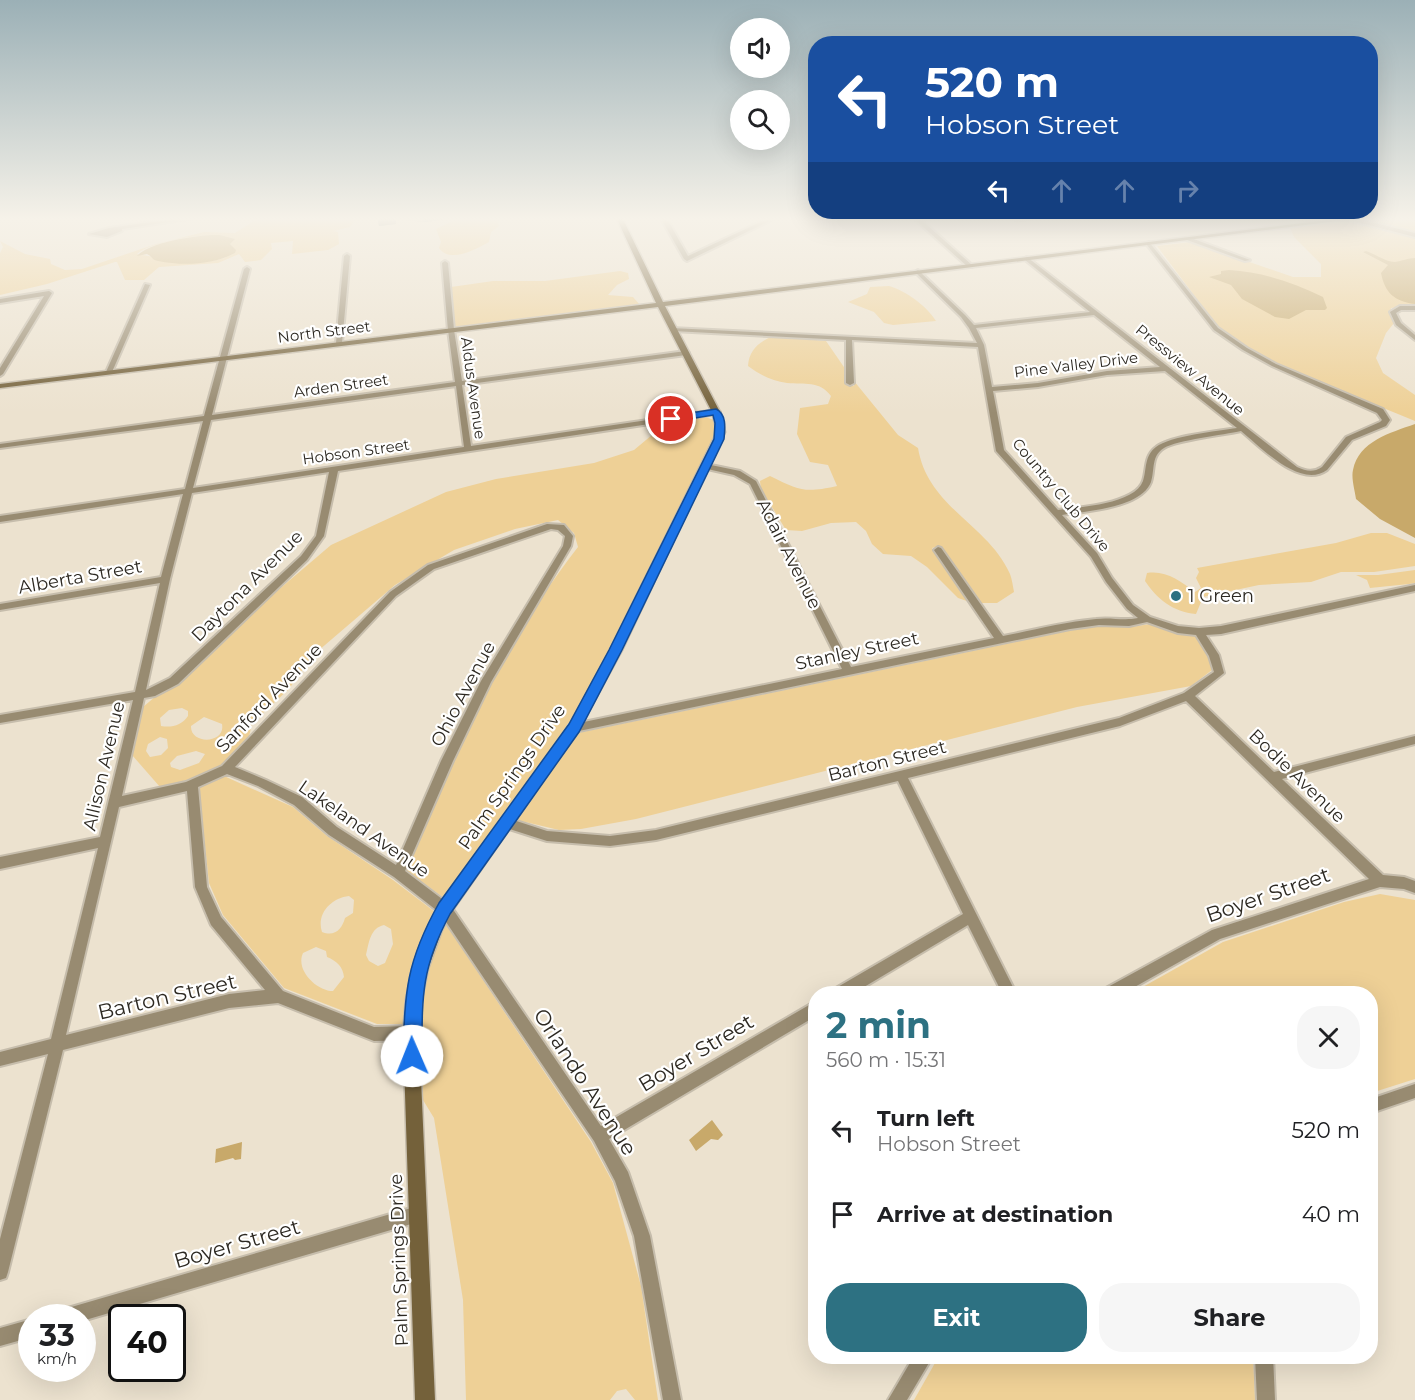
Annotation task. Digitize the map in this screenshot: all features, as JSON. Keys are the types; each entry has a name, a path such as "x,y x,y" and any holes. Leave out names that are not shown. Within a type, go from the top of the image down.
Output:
{"street":[{"name":"Allison Avenue","path":"0,1272 57,1045 165,579 243,282"},
{"path":"339,343 345,282"},
{"name":"Aldus Avenue","path":"447,282 451,330 468,449"},
{"name":"Palm Springs Drive","path":"424,1400 411,1034 414,993 420,961 430,936 445,909 574,728 616,650 721,432 716,412 650,282"},
{"name":"North Street","path":"0,386 835,282"},
{"name":"Country Club Drive","path":"928,282 972,327 981,345 1000,451 1094,555 1109,580 1130,607 1147,619 1178,629 1199,632 1221,630 1415,588"},
{"name":"Pressview Avenue","path":"1056,282 1294,469 1310,475 1323,471 1346,441 1356,434 1383,424 1386,420 1385,415 1369,406 1274,366 1216,329 1179,282"},
{"path":"110,372 147,285"},
{"path":"0,301 49,293 0,374"},
{"path":"1413,337 1398,324 1393,312 1400,308 1415,308"},
{"path":"972,327 1095,313"},
{"path":"673,329 981,345"},
{"path":"849,338 850,383"},
{"name":"Arden Street","path":"0,446 686,353"},
{"name":"Pine Valley Drive","path":"990,389 1107,373 1166,369"},
{"name":"Hobson Street","path":"0,519 716,412"},
{"path":"1057,513 1124,500 1137,495 1143,489 1153,453 1158,447 1168,443 1242,429"},
{"name":"Adair Avenue","path":"706,466 734,471 753,483 848,672"},
{"name":"Daytona Avenue","path":"0,720 160,690 174,681 304,558 320,536 334,469"},
{"name":"Sanford Avenue","path":"192,785 210,779 226,769 393,594 430,567 550,526 561,527 569,536"},
{"name":"Ohio Avenue","path":"398,873 447,761 486,681 567,546 569,536"},
{"path":"938,550 1000,640"},
{"name":"Alberta Street","path":"0,607 165,579"},
{"name":"Stanley Street","path":"574,728 1070,626 1099,622 1129,623 1147,619"},
{"name":"Barton Street","path":"507,823 547,836 610,841 656,836 1120,722 1188,696 1219,673 1214,655 1199,632"},
{"name":"Bodie Avenue","path":"1188,696 1380,882"},
{"path":"1273,777 1415,740"},
{"name":"Lakeland Avenue","path":"226,769 298,801 333,831 398,873 445,909"},
{"path":"901,776 1005,986"},
{"path":"114,803 192,785 201,887 216,921 278,996"},
{"path":"0,863 105,840"},
{"name":"Boyer Street","path":"1124,986 1217,934 1380,882 1404,883 1415,887"},
{"name":"Orlando Avenue","path":"445,909 599,1136 622,1179 642,1236 672,1400"},
{"path":"853,986 970,917"},
{"name":"Barton Street","path":"0,1059 229,1001 278,996 374,1034 411,1034"},
{"name":"Boyer Street","path":"599,1136 808,1013"},
{"path":"1378,1104 1415,1091"},
{"name":"Boyer Street","path":"96,1309 418,1214"},
{"path":"0,1337 18,1332"},
{"path":"897,1400 919,1364"},
{"path":"1264,1364 1266,1400"}],"shaded area":[{"path":"0,282 52,282 47,284 0,295"},
{"path":"484,282 622,282 608,295 633,297 640,305 455,327 451,287"},
{"path":"1184,282 1415,282 1415,306 1391,308 1390,316 1394,323 1386,333 1376,358 1383,373 1415,395 1415,421 1276,364 1249,349 1218,327"},
{"path":"1224,282 1287,282 1323,297 1327,308 1325,310 1306,310 1289,319 1275,317 1242,299 1231,285"},
{"path":"1384,282 1415,282 1415,304 1396,298"},
{"path":"889,286 915,300 936,321 893,325 884,323 874,312 848,302 867,294 870,287"},
{"path":"773,336 826,341 846,370 846,385 854,386 854,381 898,435 918,448 924,469 934,486 1000,557 1010,574 1014,592 997,603 980,603 940,546 932,548 967,601 958,598 927,567 911,556 883,554 872,544 866,531 856,522 831,523 802,531 786,530 761,489 760,481 770,476 789,485 810,490 837,486 828,465 810,462 797,434 800,408 828,404 831,396 817,385 776,381 748,366 750,355 756,347"},
{"path":"705,417 714,420 717,432 611,649 570,723 567,724 568,727 444,898 406,870 462,744 503,662 551,584 578,547 574,533 558,520 515,529 454,550 395,585 311,657 289,689 252,723 249,737 221,766 209,774 160,787 132,755 143,707 156,696 178,684 270,597 331,545 446,492 496,479 594,463 634,450 664,425","holes":["182,708 188,711 188,716 176,725 161,726 160,718 169,710","204,717 222,724 222,731 214,738 201,739 192,732 191,726","160,737 167,739 168,748 161,755 150,757 146,751 148,744","196,751 205,754 199,763 180,770 171,767 170,763 177,756"]},
{"path":"1415,424 1415,538 1380,519 1356,499 1352,477 1356,460 1369,445 1377,439"},
{"path":"1371,533 1387,533 1415,544 1415,566 1374,572 1341,572 1311,582 1259,585 1198,598 1201,602 1196,614 1180,611 1166,604 1145,581 1147,573 1160,573 1178,580 1195,592 1201,588 1196,578 1199,572 1197,568 1336,543"},
{"path":"1415,570 1415,583 1370,588 1367,580 1356,575 1378,575"},
{"path":"1150,624 1196,636 1208,654 1212,670 1191,686 1077,707 636,819 581,829 559,830 517,820 578,733 1073,630"},
{"path":"224,776 293,807 327,836 393,880 435,912 422,939 413,966 404,1024 377,1024 284,988 223,915 209,883 199,788","holes":["349,896 354,900 353,913 345,918 342,926 334,933 322,932 321,919 326,908 336,900","384,925 391,929 393,944 385,963 378,966 369,961 366,955 371,937 379,927","316,947 326,951 327,957 339,965 344,977 333,991 320,987 309,978 302,966 303,953"]},
{"path":"1380,894 1415,900 1415,1079 1378,1091 1378,986 1144,986 1223,942 1344,902"},
{"path":"445,923 591,1142 613,1183 641,1286 658,1400 635,1400 626,1389 617,1391 610,1400 466,1400 463,1300 434,1118 423,1100 420,1032 422,993 428,962"},
{"path":"712,1120 723,1135 718,1140 711,1139 696,1151 689,1140"},
{"path":"242,1142 241,1159 233,1158 215,1163 216,1149"},
{"path":"934,1364 1253,1364 1255,1400 914,1400"}],"place":[{"name":"1 Green","path":"1176,596"}],"route":[{"path":"412,1056 414,993 420,961 430,936 445,909 574,728 616,650 719,439 721,432 716,412 671,419"}]}
